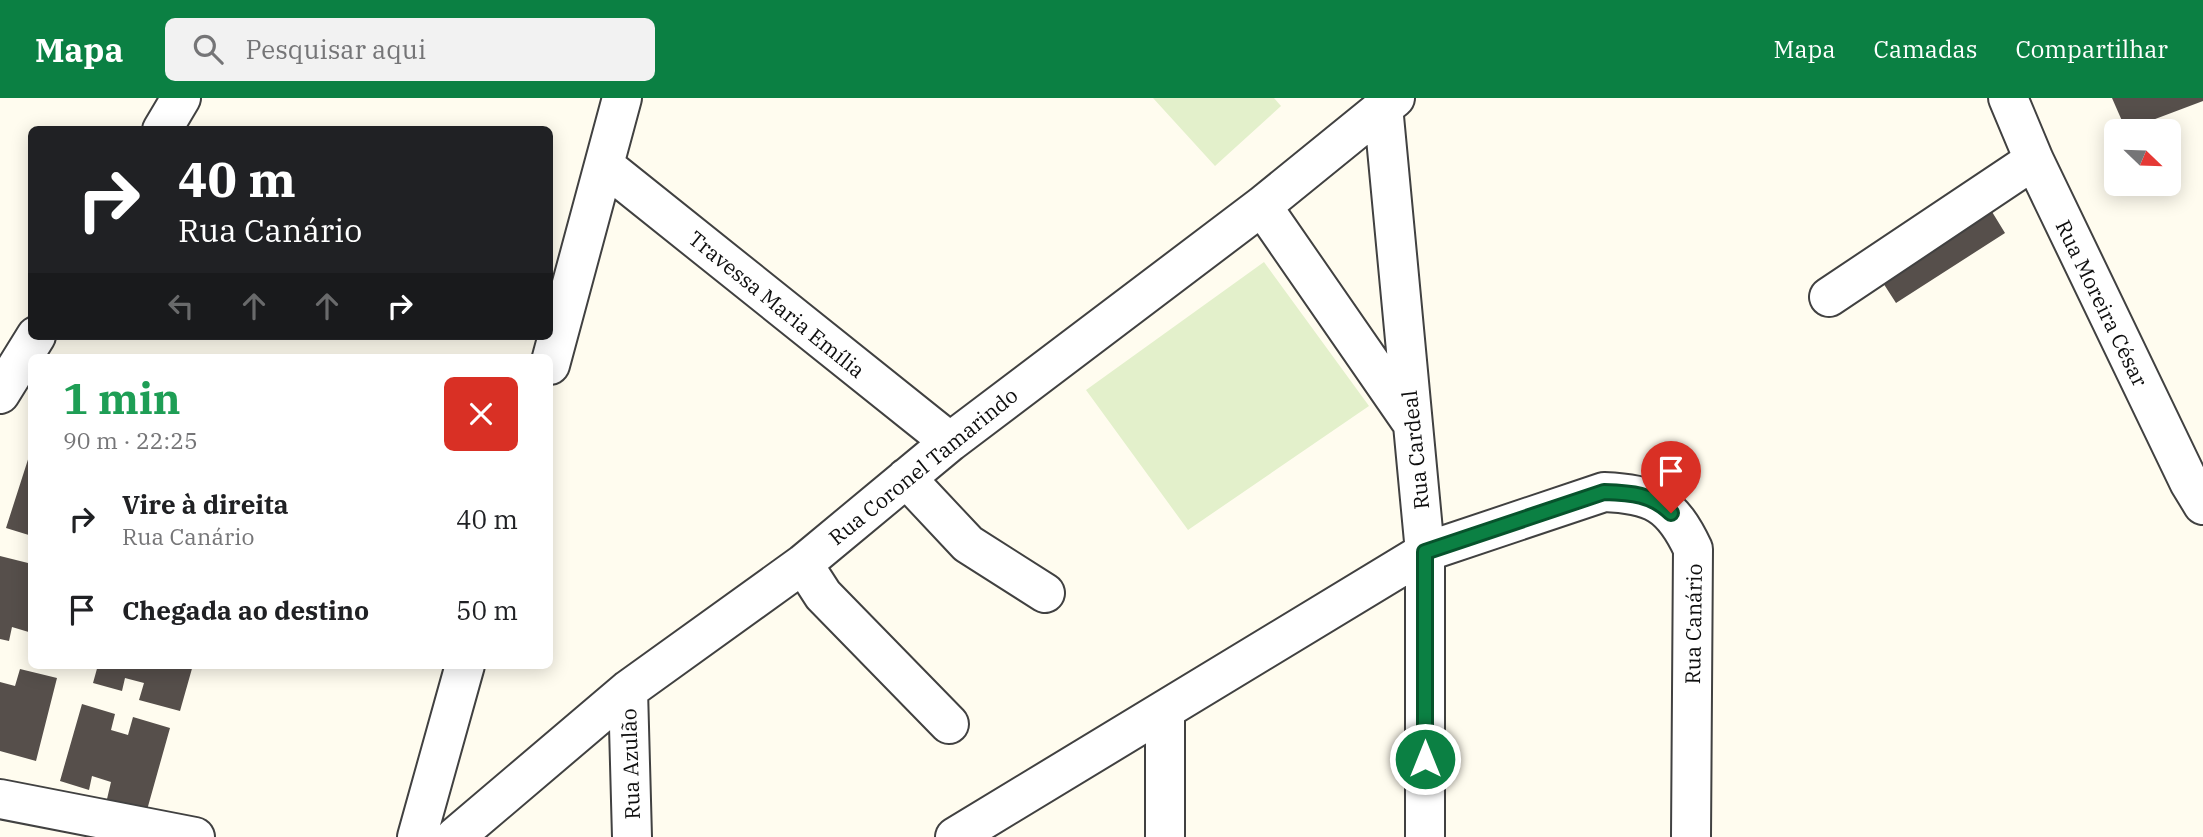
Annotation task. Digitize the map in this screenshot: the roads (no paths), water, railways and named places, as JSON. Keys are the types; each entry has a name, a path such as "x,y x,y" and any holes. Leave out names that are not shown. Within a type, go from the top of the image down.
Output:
{"street":[{"path":"164,126 181,98"},
{"path":"553,354 622,98"},
{"name":"Rua Moreira César","path":"2008,98 2034,160 2189,482 2203,505"},
{"name":"Rua Coronel Tamarindo","path":"455,837 628,690 803,564 950,442 1262,206 1389,102"},
{"name":"Rua Cardeal","path":"1389,102 1411,421 1425,552 1425,837"},
{"path":"1829,296 2034,160"},
{"name":"Travessa Maria Emília","path":"605,166 950,442"},
{"path":"1262,206 1411,421"},
{"path":"0,394 34,340"},
{"path":"906,478 968,544 1045,593"},
{"name":"Rua Canário","path":"955,837 1425,552 1604,492 1634,493 1659,502 1682,525 1693,549 1691,837"},
{"path":"803,564 823,595 949,724"},
{"path":"417,837 464,669"},
{"name":"Rua Azulão","path":"628,690 632,837"},
{"path":"1164,711 1164,837"},
{"path":"0,799 195,837"}]}
